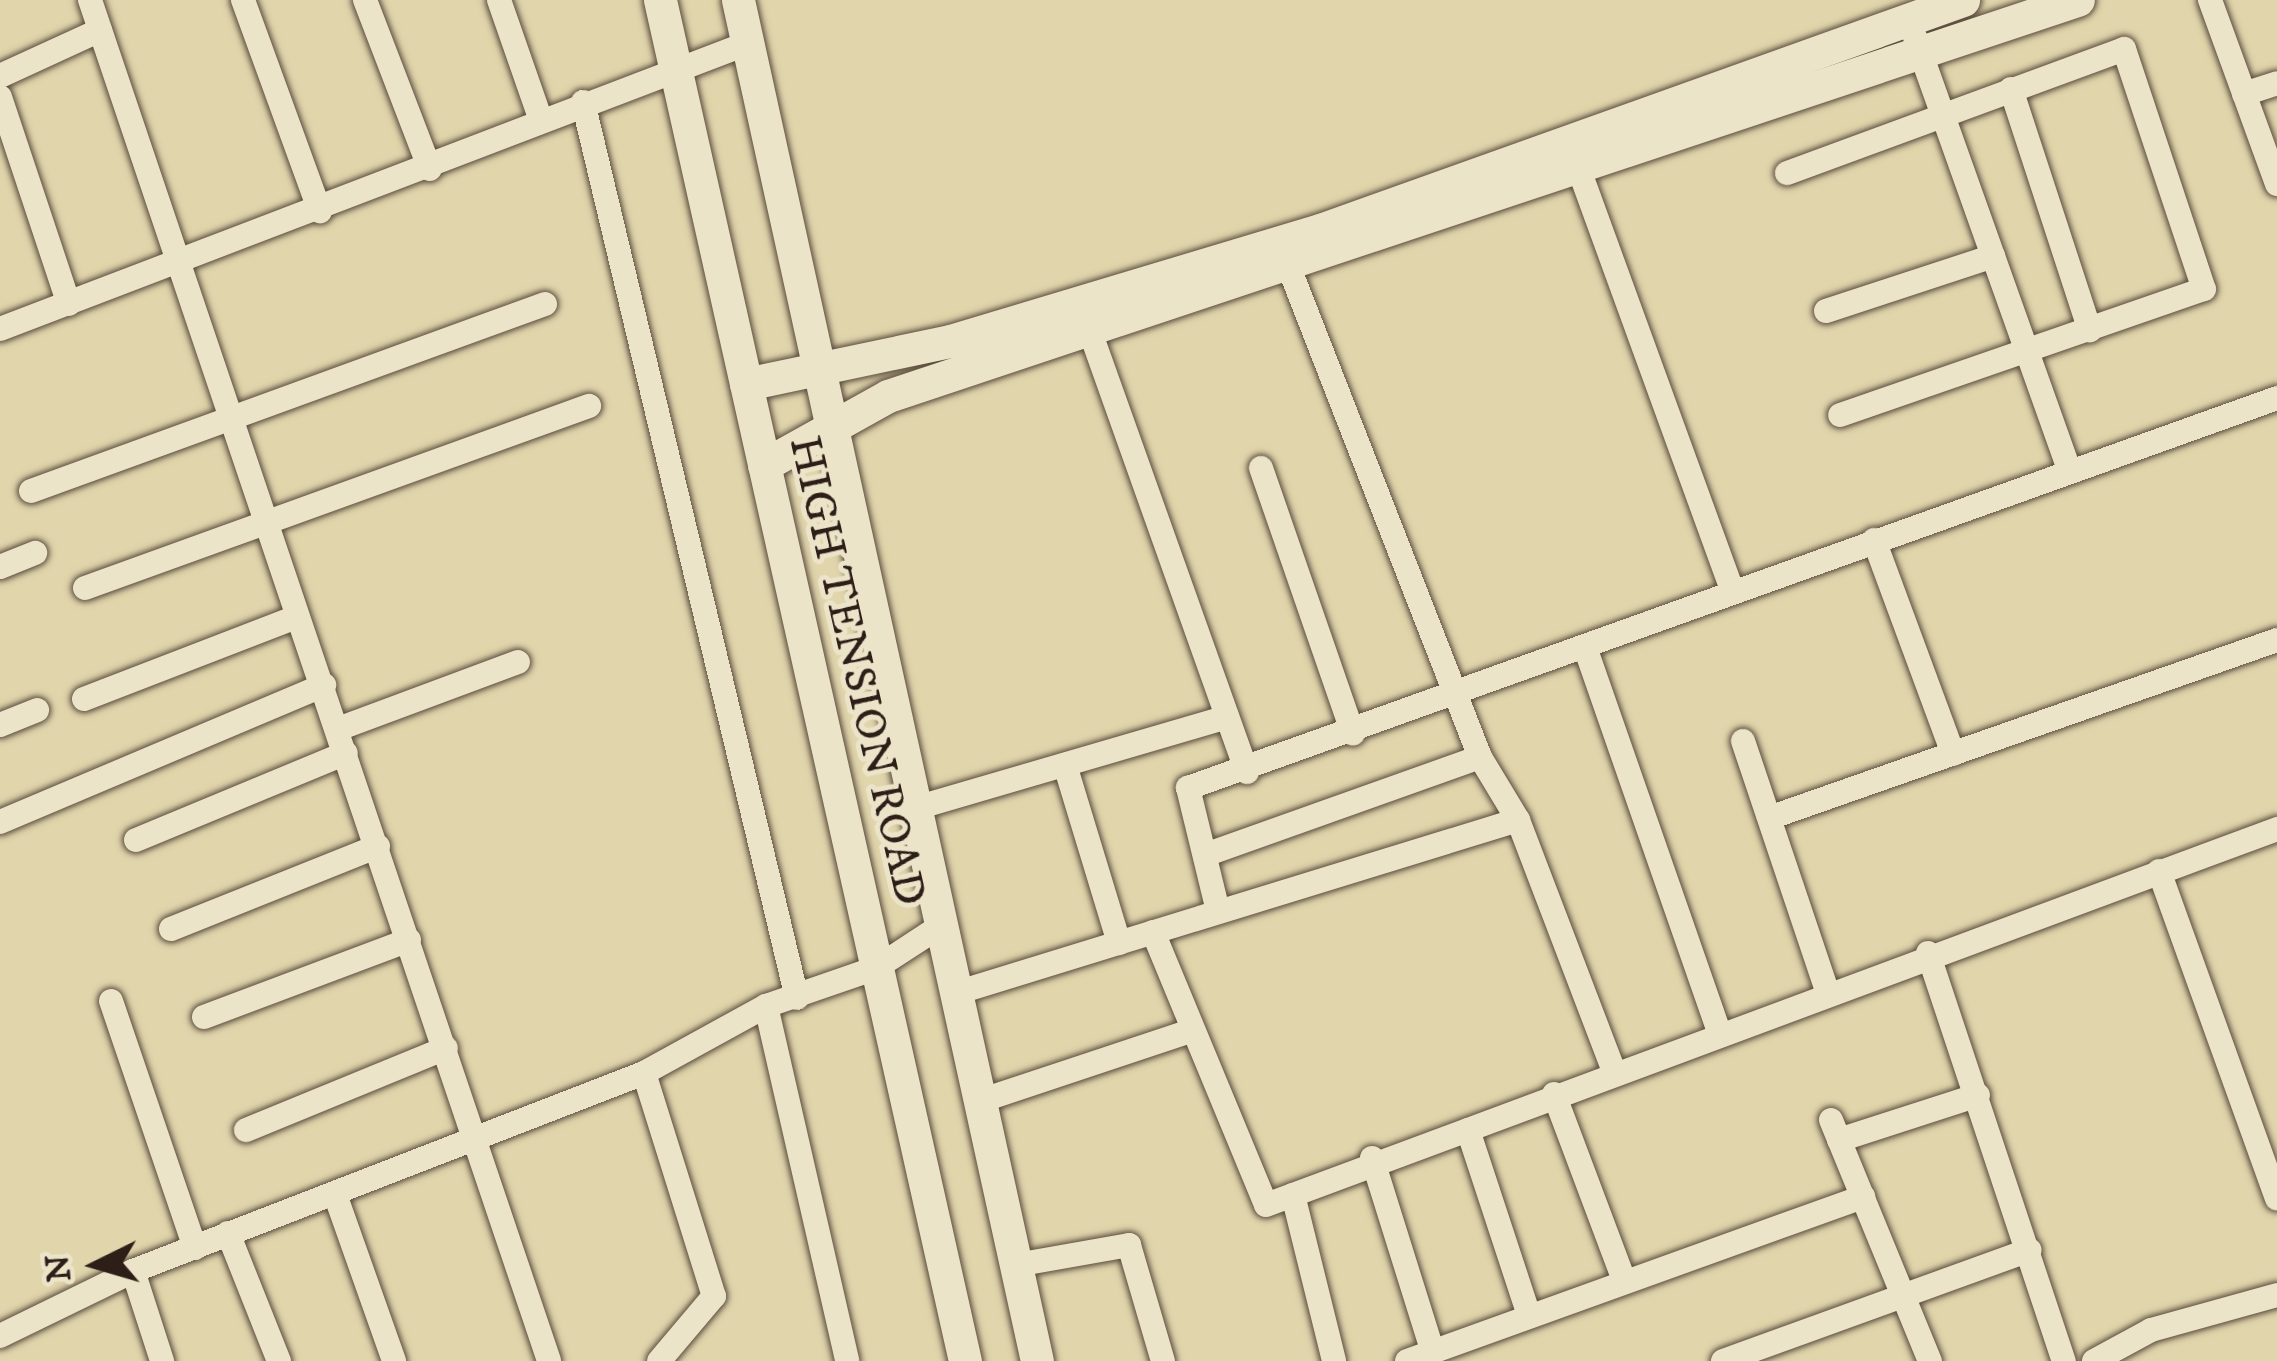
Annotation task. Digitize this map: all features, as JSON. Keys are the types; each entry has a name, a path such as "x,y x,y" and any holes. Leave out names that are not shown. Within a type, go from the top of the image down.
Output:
{"street":[{"path":"90,0 182,266 263,526 324,686 549,1361"},
{"path":"243,0 320,211"},
{"path":"365,0 430,169"},
{"path":"499,0 539,118"},
{"name":"HIGH TENSION ROAD","path":"660,0 965,1361"},
{"name":"HIGH TENSION ROAD","path":"738,0 1037,1361"},
{"path":"764,465 889,396 1290,270 1963,0"},
{"path":"746,383 821,369 1320,230 1920,52 2078,0"},
{"path":"2210,0 2276,182"},
{"path":"1910,18 2024,353 2069,470"},
{"path":"0,76 100,30"},
{"path":"0,329 182,266 430,169 539,118 676,74 748,43"},
{"path":"1787,173 2124,49 2204,290 1840,415"},
{"path":"2245,94 2277,83"},
{"path":"2011,88 2090,330"},
{"path":"0,97 68,304"},
{"path":"584,102 797,998"},
{"path":"1574,156 1732,590"},
{"path":"1826,311 1993,256"},
{"path":"1290,270 1480,758 1518,820 1614,1072"},
{"path":"31,491 545,304"},
{"path":"1091,334 1247,772"},
{"path":"1218,910 1188,788 1247,772 1458,697 1732,590 2277,398"},
{"path":"85,588 589,406"},
{"path":"1261,468 1353,734"},
{"path":"1874,540 1953,754"},
{"path":"0,567 34,553"},
{"path":"84,699 297,617"},
{"path":"1769,818 2277,640"},
{"path":"1586,647 1719,1032"},
{"path":"136,840 518,662"},
{"path":"0,822 324,686"},
{"path":"0,725 37,710"},
{"path":"916,808 1228,717"},
{"path":"1743,741 1827,991"},
{"path":"1205,855 1480,758"},
{"path":"1065,765 1119,943"},
{"path":"956,993 1518,820"},
{"path":"1153,932 1189,1032 1266,1205 1372,1158 1468,1130 1928,952 2277,829"},
{"path":"170,929 377,846"},
{"path":"2159,871 2277,1198"},
{"path":"0,1336 133,1271 336,1197 644,1073 766,1006 877,968 942,925"},
{"path":"204,1017 410,940"},
{"path":"1928,952 2064,1361"},
{"path":"111,1000 195,1248"},
{"path":"766,1006 847,1361"},
{"path":"980,1101 1189,1032"},
{"path":"246,1130 446,1048"},
{"path":"644,1073 714,1296 659,1361"},
{"path":"1554,1094 1622,1275"},
{"path":"1930,1361 1835,1130 1978,1095"},
{"path":"1468,1130 1528,1312"},
{"path":"1372,1158 1432,1349"},
{"path":"1293,1195 1334,1361"},
{"path":"336,1197 394,1361"},
{"path":"1407,1361 1622,1275 1863,1197"},
{"path":"228,1233 279,1361"},
{"path":"1016,1265 1129,1245 1163,1361"},
{"path":"1723,1361 2030,1250"},
{"path":"133,1271 163,1361"},
{"path":"2094,1361 2151,1330 2277,1295"},
{"path":"0,1351 4,1361"}]}
